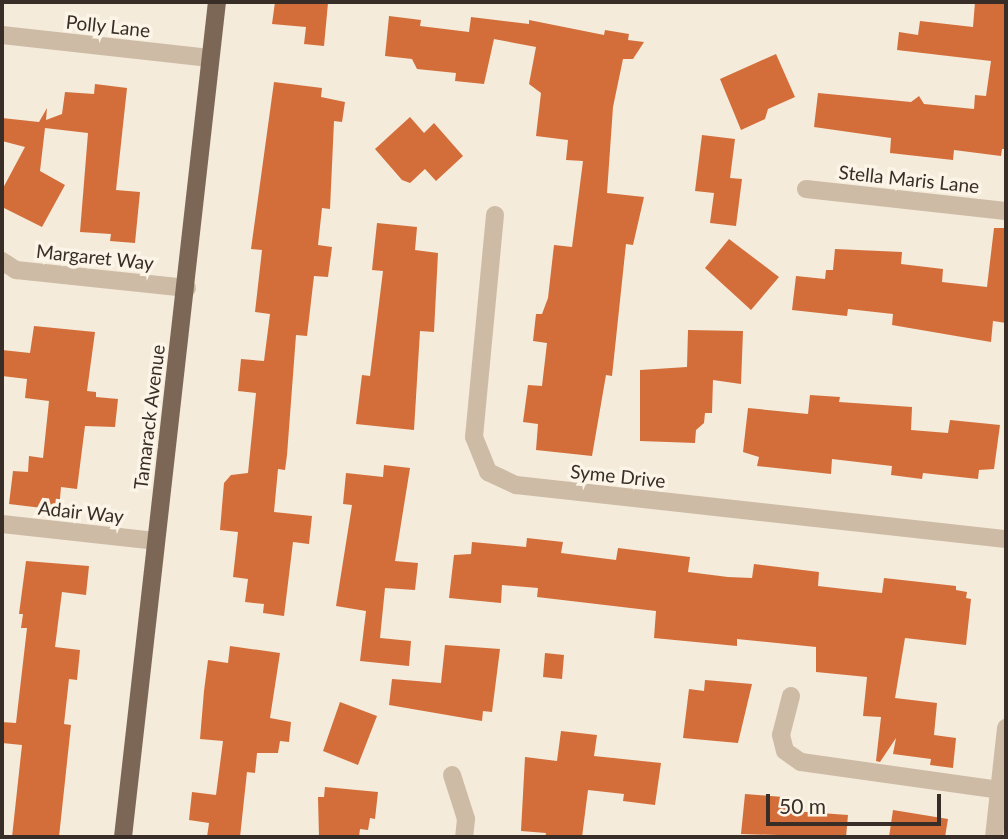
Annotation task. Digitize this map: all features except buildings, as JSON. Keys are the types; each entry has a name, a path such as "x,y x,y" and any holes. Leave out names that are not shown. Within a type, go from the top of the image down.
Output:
{"main road":[{"name":"Tamarack Avenue","path":"122,837 187,289 216,2"}],"street":[{"name":"Polly Lane","path":"2,35 210,58"},
{"name":"Stella Maris Lane","path":"806,189 1006,211"},
{"name":"Syme Drive","path":"495,215 474,438 488,472 516,485 1006,540"},
{"name":"Margaret Way","path":"2,261 16,270 187,289"},
{"name":"Adair Way","path":"2,524 155,541"},
{"path":"791,696 781,735 786,751 801,762 999,790"},
{"path":"994,837 1006,728"},
{"path":"452,775 466,819 464,837"}]}
